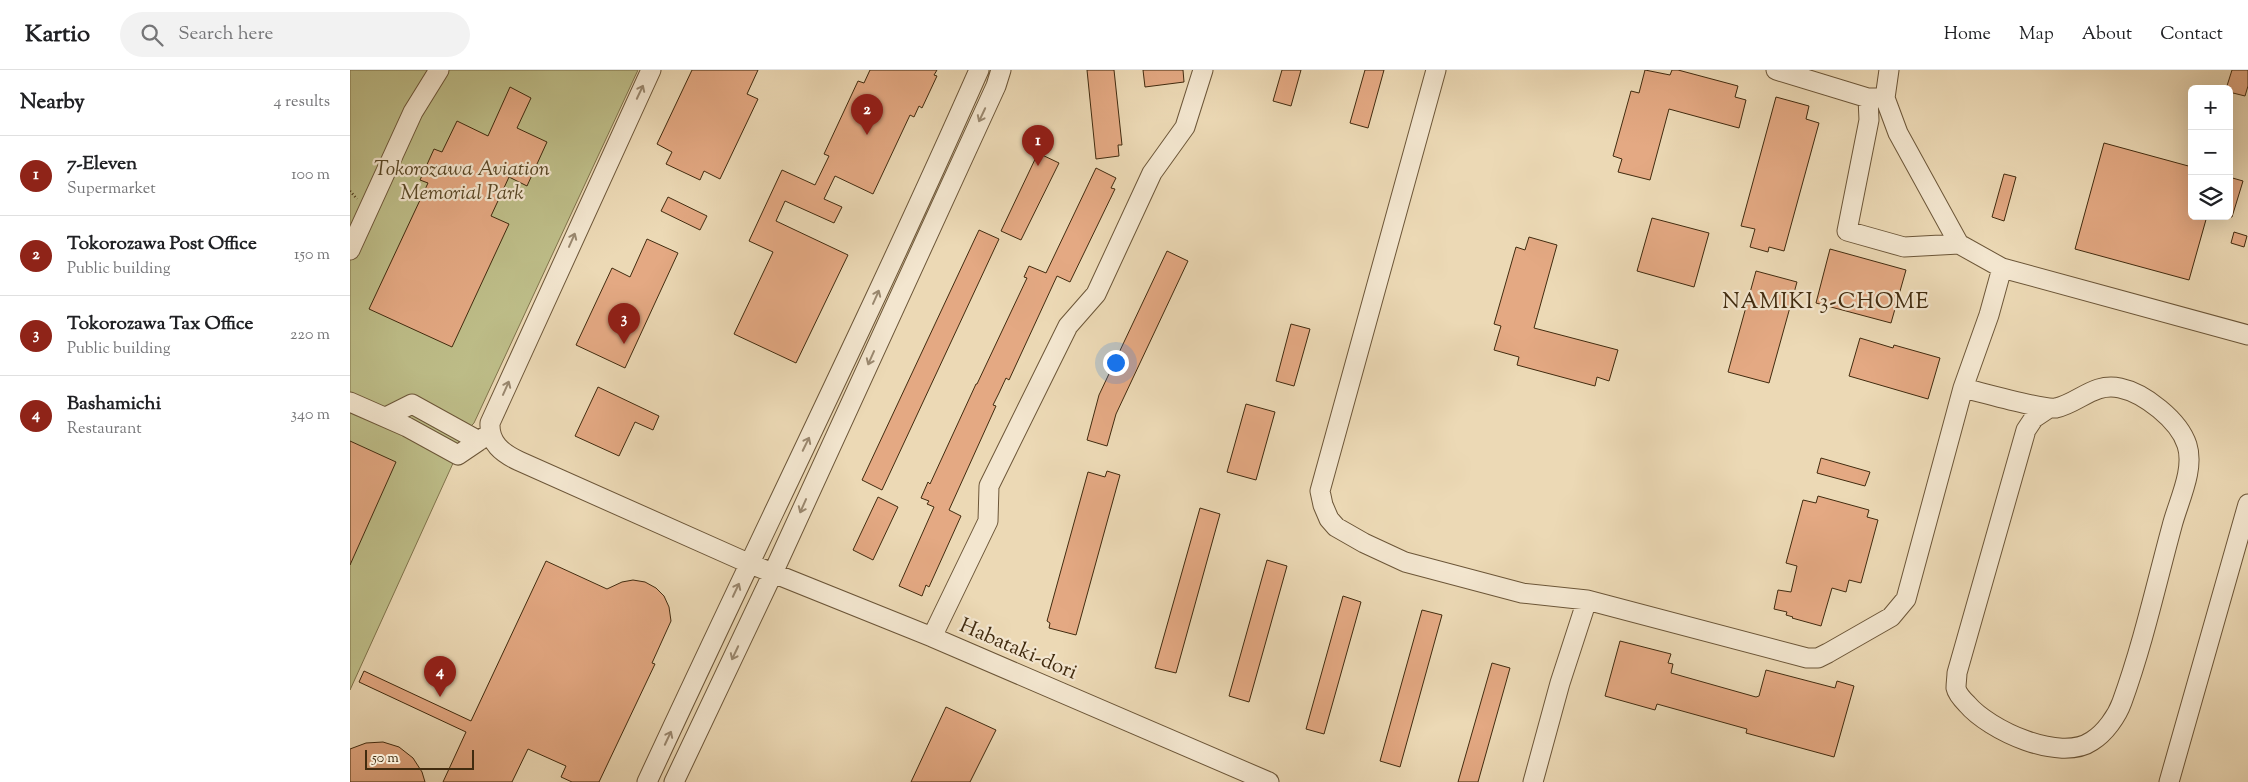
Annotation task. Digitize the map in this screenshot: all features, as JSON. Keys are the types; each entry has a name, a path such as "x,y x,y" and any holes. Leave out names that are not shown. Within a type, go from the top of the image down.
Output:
{"street":[{"path":"350,250 413,112 439,70"},
{"path":"350,402 386,417 458,455 484,437 651,70"},
{"path":"647,782 748,563 862,327 979,70"},
{"path":"674,782 773,572 996,86 1001,70"},
{"path":"932,637 988,521 989,486 1068,326 1096,294 1152,173 1185,127 1203,70"},
{"path":"1436,70 1320,491 1329,519 1342,532 1405,562 1522,593 1587,600 1807,658 1818,658 1891,617 1906,599 1963,388 1989,315 2002,268"},
{"path":"1776,70 1877,98 1959,244 2002,268 2248,335"},
{"path":"1890,70 1869,120 1847,231 1904,247 1959,244"},
{"path":"1963,388 2050,408 2067,404 2098,388 2107,386 2133,392 2145,398 2173,421 2183,435 2187,446 2189,459 2162,564 2129,683 2119,710 2092,742 2069,747 2030,742 2000,730 1978,716 1956,689 1957,672 2026,430 2034,418 2050,408"},
{"name":"Habataki-dori","path":"484,437 519,461 748,563 932,637 1269,782"},
{"path":"2169,782 2241,558 2248,504"},
{"path":"1533,782 1560,683 1587,600"}],"green space":[{"name":"Tokorozawa Aviation Memorial Park","path":"350,70 638,70 474,423 469,428 350,690"}],"building":[{"path":"692,70 758,70 747,94 758,99 720,179 704,171 700,180 666,164 672,152 657,144"},
{"path":"870,70 937,70 934,75 937,76 922,108 919,106 914,117 910,115 873,194 835,176 824,199 842,207 834,223 785,201 776,221 848,255 796,363 734,334 773,252 749,241 782,170 815,185 829,156 824,154 858,81 864,83"},
{"path":"1087,70 1114,70 1122,145 1118,145 1119,156 1096,159"},
{"path":"1143,70 1183,70 1184,82 1145,87"},
{"path":"1282,70 1301,70 1291,106 1273,101"},
{"path":"1365,70 1384,70 1368,128 1350,123"},
{"path":"1645,70 1670,75 1672,70 1678,70 1738,86 1735,97 1746,100 1739,128 1669,109 1650,180 1618,172 1622,159 1613,156 1631,91 1639,93"},
{"path":"2232,70 2248,70 2248,86 2245,96 2233,93 2233,85 2227,85"},
{"path":"510,87 531,98 517,128 547,142 527,186 509,177 491,216 509,224 452,347 369,309 428,183 420,180 434,149 442,152 457,121 488,136"},
{"path":"1776,97 1809,106 1806,119 1819,123 1784,251 1769,247 1768,252 1750,247 1755,229 1741,226"},
{"path":"2104,143 2188,166 2188,220 2206,220 2189,280 2075,249"},
{"path":"1038,153 1059,163 1021,240 1001,231"},
{"path":"1096,168 1116,178 1111,188 1115,189 1070,282 1057,276 1009,380 1006,378 993,405 996,406 949,510 961,516 929,587 926,585 922,596 899,586 934,507 927,504 929,501 921,498 928,482 930,484 1027,278 1024,277 1029,266 1046,273"},
{"path":"2004,174 2016,177 2004,221 1992,217"},
{"path":"2233,178 2243,181 2233,214"},
{"path":"668,197 707,216 700,230 661,211"},
{"path":"1652,218 1709,233 1694,287 1637,271"},
{"path":"979,230 999,239 882,490 862,480"},
{"path":"2234,232 2247,236 2244,247 2231,243"},
{"path":"1529,237 1557,245 1534,328 1618,350 1609,381 1597,377 1595,386 1517,365 1519,357 1494,350 1501,326 1494,324 1516,247 1525,250"},
{"path":"647,239 678,253 625,368 576,345 612,268 630,277"},
{"path":"1830,249 1906,270 1891,323 1816,303"},
{"path":"1167,251 1188,261 1116,414 1107,446 1087,440 1099,395"},
{"path":"1756,271 1797,282 1769,383 1728,372"},
{"path":"1291,324 1310,329 1294,386 1276,381"},
{"path":"1860,338 1893,348 1894,345 1940,358 1928,399 1849,376"},
{"path":"598,387 659,416 653,430 635,422 619,456 575,436"},
{"path":"1246,404 1275,412 1256,480 1227,472"},
{"path":"350,441 396,462 350,565"},
{"path":"1821,458 1870,472 1865,486 1817,473"},
{"path":"1107,471 1120,475 1076,635 1049,628 1050,623 1047,621 1088,472 1105,477"},
{"path":"1818,496 1869,510 1867,517 1878,520 1861,583 1849,580 1846,592 1832,588 1821,626 1792,618 1786,615 1787,612 1774,609 1778,590 1791,592 1797,566 1786,563 1803,500 1816,503"},
{"path":"878,497 898,507 873,560 853,550"},
{"path":"1200,508 1220,514 1176,673 1155,668"},
{"path":"1267,560 1287,566 1249,702 1229,696"},
{"path":"546,561 607,589 622,582 633,580 645,582 656,588 664,596 669,607 671,621 652,663 655,664 599,782 572,782 561,777 566,766 528,749 512,782 443,782 466,732 359,682 364,671 471,721"},
{"path":"1343,596 1361,602 1324,734 1306,729"},
{"path":"1422,610 1442,615 1400,767 1380,761"},
{"path":"1620,641 1671,654 1668,663 1673,664 1671,673 1756,697 1759,696 1766,670 1835,688 1837,681 1854,686 1834,757 1746,733 1747,729 1657,704 1655,710 1605,696"},
{"path":"1492,663 1510,668 1478,782 1458,782"},
{"path":"946,707 996,730 970,782 911,782"},
{"path":"383,742 399,747 413,758 422,772 425,782 350,782 350,749 366,743"}],"place":[{"name":"Tokorozawa Post Office","path":"867,135"},
{"name":"7-Eleven","path":"1038,166"},
{"name":"Tokorozawa Tax Office","path":"624,344"},
{"name":"Bashamichi","path":"440,697"}],"district":[{"name":"NAMIKI 3-CHOME","path":"1826,303"}]}
